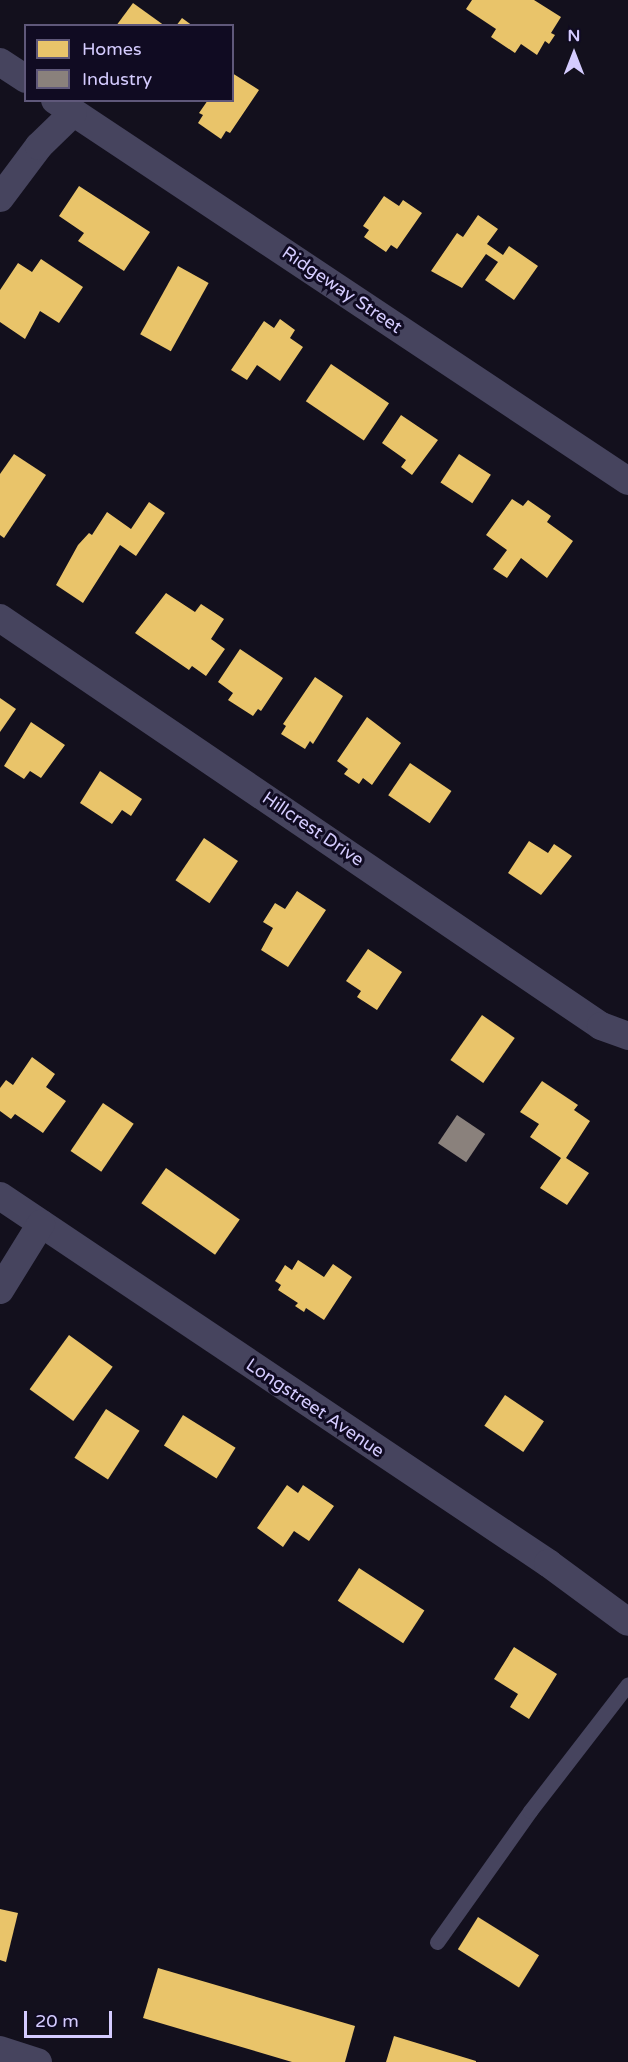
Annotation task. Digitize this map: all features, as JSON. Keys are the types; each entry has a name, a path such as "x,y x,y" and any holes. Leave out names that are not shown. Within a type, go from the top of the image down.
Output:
{"street":[{"path":"0,62 24,78"},
{"path":"0,198 39,146 64,107"},
{"name":"Ridgeway Street","path":"64,107 628,481"},
{"name":"Hillcrest Drive","path":"0,618 602,1026 628,1036"},
{"name":"Longstreet Avenue","path":"0,1196 538,1557 628,1622"},
{"path":"0,1290 41,1224"},
{"path":"0,2050 38,2062"}],"lane":[{"path":"437,1942 530,1811 628,1684"}],"building: Homes":[{"path":"472,0 534,0 561,17 551,33 555,35 549,44 545,41 537,55 521,44 515,53 491,37 496,29 466,9"},
{"path":"133,3 162,24 117,24"},
{"path":"182,18 190,24 178,24"},
{"path":"234,74 259,90 230,133 226,131 221,139 198,123 203,115 199,113 207,102 234,102"},
{"path":"79,186 150,232 124,271 78,241 84,233 59,216"},
{"path":"384,196 399,206 403,200 422,213 397,249 391,245 386,252 364,237 369,230 363,226"},
{"path":"478,215 498,229 487,244 503,255 509,246 538,266 514,300 485,280 498,262 486,254 462,288 431,271 457,233 463,237"},
{"path":"41,259 83,287 59,323 40,311 25,339 0,322 0,290 18,263 32,272"},
{"path":"178,266 209,283 171,351 140,334"},
{"path":"280,319 295,330 290,338 303,347 280,381 257,365 247,380 231,370 264,321 274,328"},
{"path":"331,364 389,403 364,440 306,401"},
{"path":"401,415 438,440 412,475 401,467 406,460 382,443"},
{"path":"14,454 46,475 4,538 0,535 0,474"},
{"path":"459,454 491,475 472,503 440,483"},
{"path":"512,499 523,506 528,500 551,516 547,522 573,541 547,578 521,558 507,578 493,569 507,550 486,535"},
{"path":"149,502 165,513 136,556 120,545 83,603 56,585 78,545 89,533 92,535 107,512 131,529"},
{"path":"166,593 195,612 201,604 224,619 211,639 225,649 206,676 192,666 189,670 135,633"},
{"path":"240,649 283,678 261,711 258,709 253,716 228,700 233,693 218,682"},
{"path":"315,677 343,696 313,744 310,741 305,749 281,734 286,726 283,724"},
{"path":"0,698 16,709 0,732"},
{"path":"367,717 401,743 372,785 363,778 359,784 344,774 348,769 337,761"},
{"path":"31,722 65,745 41,778 30,771 24,779 4,766"},
{"path":"410,763 451,791 430,823 388,795"},
{"path":"100,771 142,799 131,816 122,810 112,824 80,803"},
{"path":"204,838 238,861 209,903 175,880"},
{"path":"529,841 548,853 554,844 572,856 541,895 508,873"},
{"path":"297,891 326,910 288,967 261,950 273,928 263,922 275,903 285,909"},
{"path":"368,949 402,972 377,1010 357,997 361,991 346,981"},
{"path":"482,1015 515,1038 483,1083 450,1060"},
{"path":"32,1057 55,1074 46,1087 66,1101 43,1133 15,1114 11,1119 0,1111 0,1088 6,1080 13,1085"},
{"path":"542,1081 578,1105 574,1110 590,1121 566,1158 589,1173 567,1205 540,1188 561,1158 530,1137 539,1124 520,1112"},
{"path":"103,1103 134,1124 101,1172 71,1151"},
{"path":"166,1168 240,1220 215,1255 141,1203"},
{"path":"298,1260 324,1277 333,1264 352,1277 324,1320 306,1308 304,1312 295,1306 298,1303 278,1290 281,1285 275,1281 285,1265 292,1270"},
{"path":"69,1335 113,1367 73,1421 30,1389"},
{"path":"505,1395 544,1421 523,1452 484,1426"},
{"path":"106,1409 140,1431 108,1479 74,1458"},
{"path":"183,1415 236,1448 217,1478 164,1446"},
{"path":"287,1485 298,1493 303,1485 334,1506 309,1541 294,1531 283,1547 257,1528"},
{"path":"359,1568 424,1610 403,1643 338,1601"},
{"path":"514,1647 557,1674 529,1719 510,1707 518,1694 494,1679"},
{"path":"0,1909 18,1913 6,1962 0,1960"},
{"path":"478,1917 539,1955 519,1987 458,1949"},
{"path":"158,1968 355,2026 345,2062 292,2062 143,2018"},
{"path":"394,2036 476,2061 476,2062 386,2062"}],"building: Industry":[{"path":"457,1115 485,1134 466,1162 438,1143"}]}
